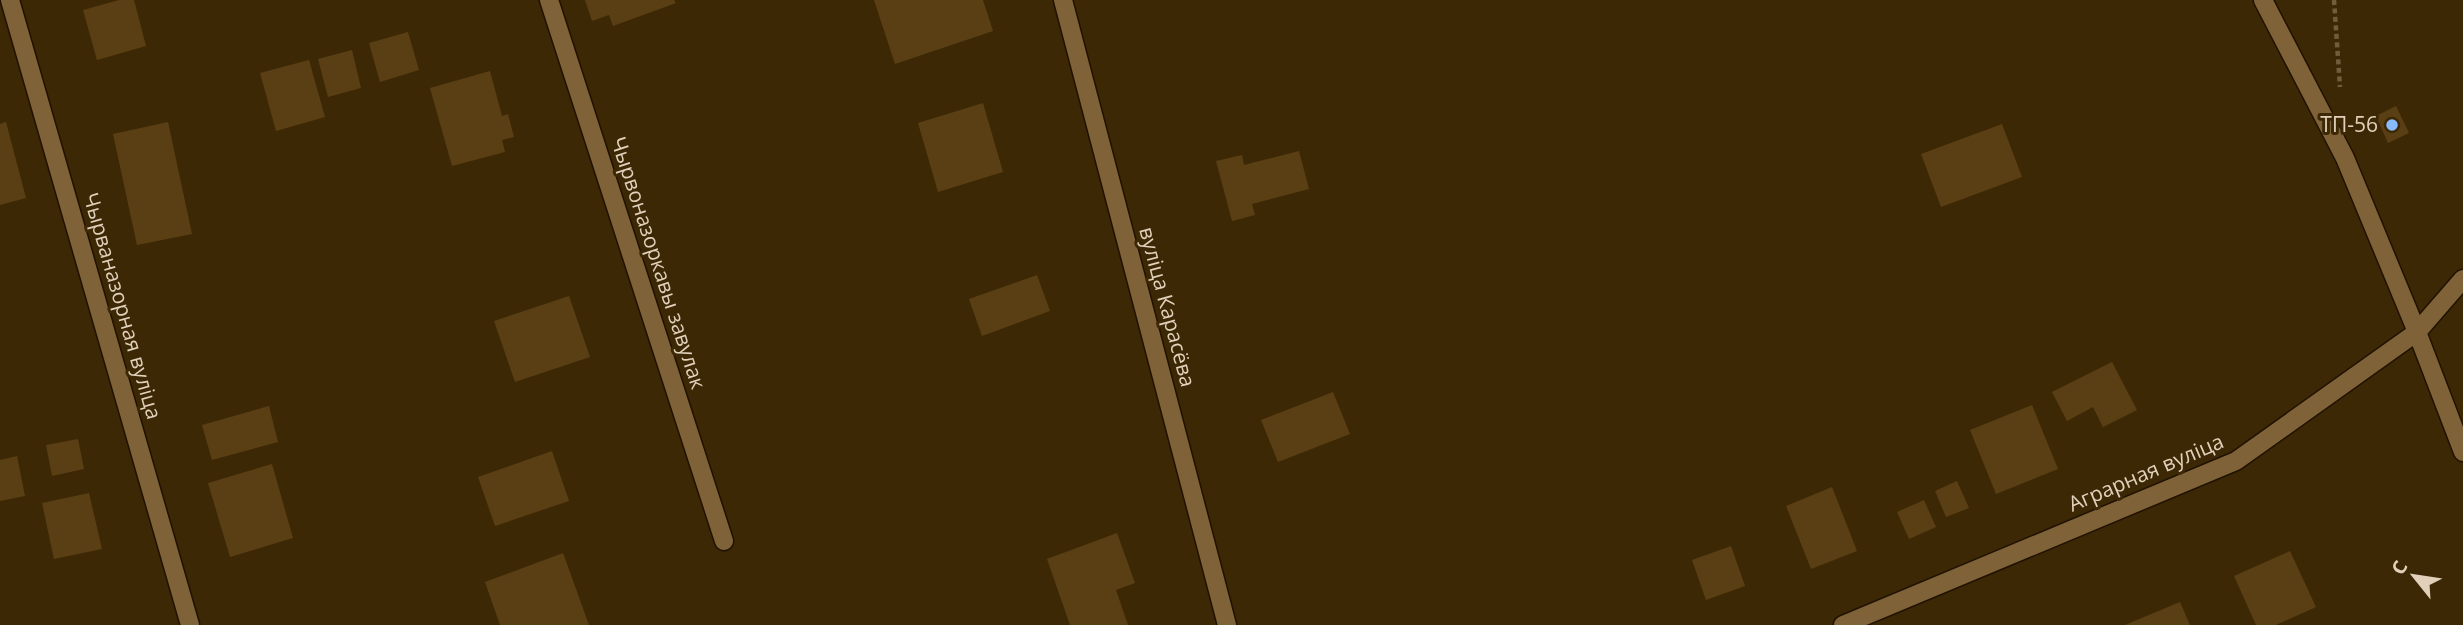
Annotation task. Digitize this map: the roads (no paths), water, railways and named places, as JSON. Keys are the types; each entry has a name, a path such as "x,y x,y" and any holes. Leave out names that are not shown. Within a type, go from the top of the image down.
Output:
{"street":[{"name":"Чырваназорная вуліца","path":"10,0 191,625"},
{"name":"Чырвоназоркавы завулак","path":"549,0 724,541"},
{"name":"вуліца Карасёва","path":"1063,0 1227,625"},
{"path":"2263,0 2345,158 2463,452"},
{"name":"Аграрная вуліца","path":"1843,625 2236,461 2417,332 2463,279"}],"place":[{"name":"ТП-56","path":"2392,125"}]}
